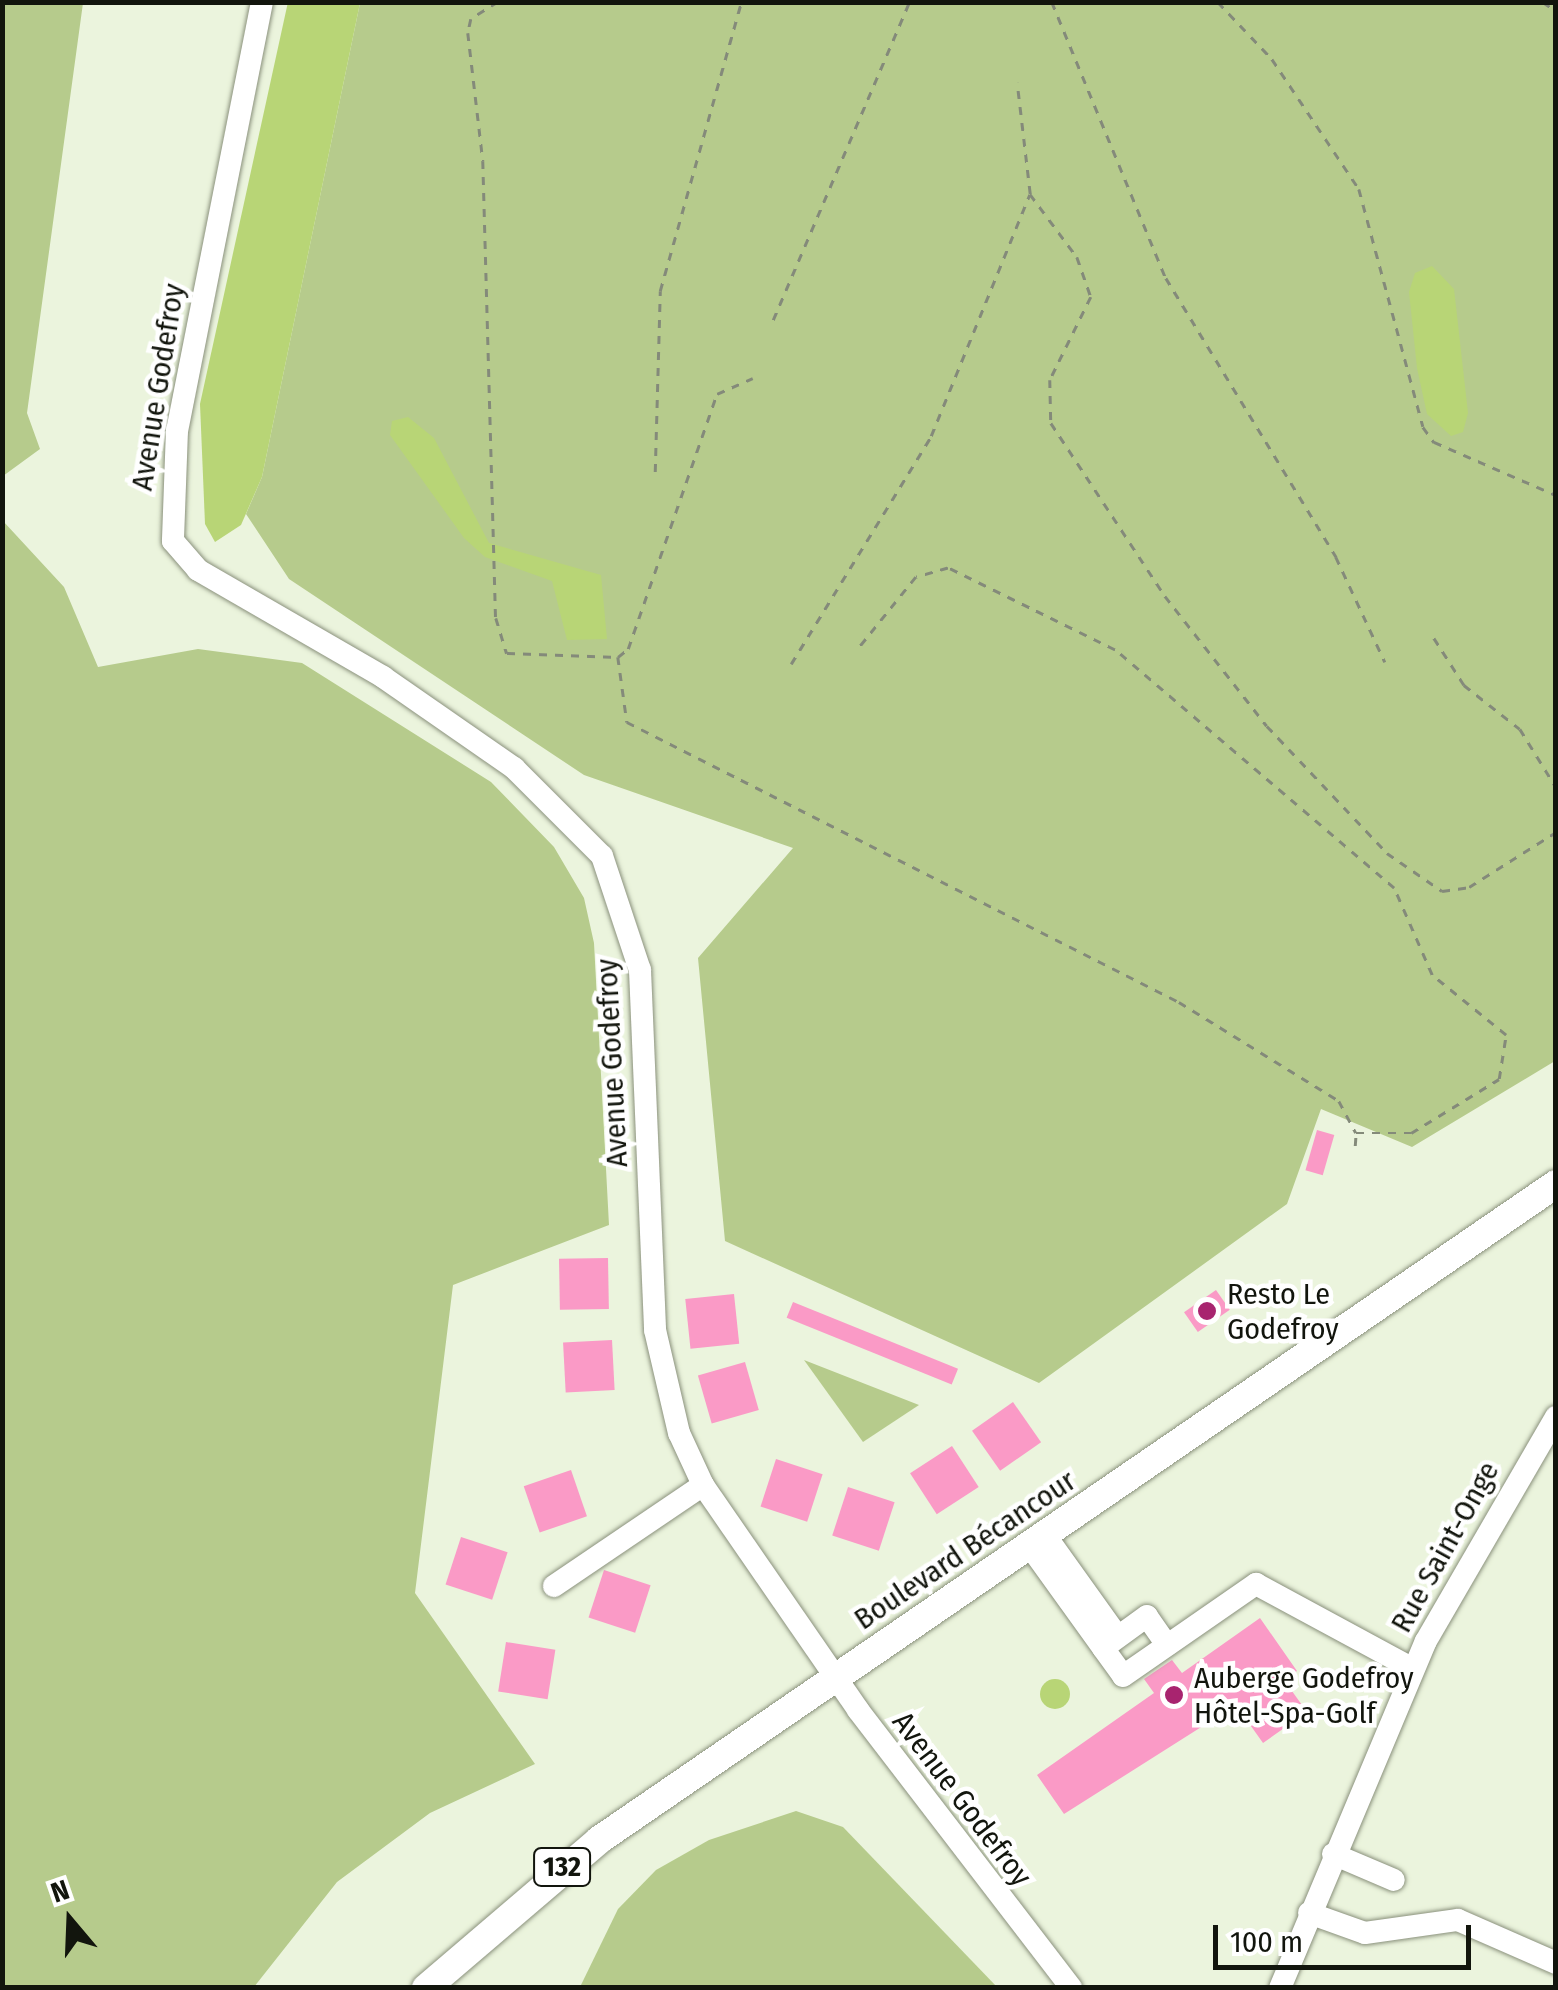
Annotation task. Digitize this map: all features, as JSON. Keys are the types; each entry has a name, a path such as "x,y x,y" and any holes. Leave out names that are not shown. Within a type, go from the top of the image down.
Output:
{"main road":[{"name":"Boulevard Bécancour","path":"426,1988 546,1879 1556,1184"}],"street":[{"name":"Avenue Godefroy","path":"262,2 177,430 171,534 198,570 382,677 514,768 602,856 640,970 659,1361 703,1485 836,1677 1071,1988"},
{"name":"Rue Saint-Onge","path":"1280,1988 1332,1854 1413,1669 1556,1417"},
{"path":"554,1586 703,1485"},
{"path":"1037,1540 1111,1642 1123,1676 1256,1584 1413,1669"},
{"path":"1111,1642 1147,1616 1167,1645"},
{"path":"1332,1854 1394,1880"},
{"path":"1309,1913 1366,1933 1458,1920 1556,1963"}],"path":[{"path":"498,2 471,19 468,33 483,161 496,618 507,653 520,658 618,656"},
{"path":"655,472 660,291 741,2"},
{"path":"773,320 909,2"},
{"path":"1052,2 1166,278 1336,557 1385,662"},
{"path":"1218,2 1272,60 1359,189 1423,428 1434,442 1556,495"},
{"path":"1543,2 1556,11"},
{"path":"791,664 931,436 1030,194 1017,84"},
{"path":"1030,194 1077,258 1091,297 1050,380 1051,423 1165,596 1267,726 1387,853 1442,891 1469,888 1556,832"},
{"path":"753,378 717,394 648,610 618,656 627,722 1179,1002 1339,1101 1356,1132 1355,1146"},
{"path":"858,649 916,576 948,568 1115,650 1394,888 1432,975 1511,1047 1499,1079 1439,1122 1411,1132 1356,1132"},
{"path":"1434,638 1464,685 1520,728 1556,787"}],"shaded area":[{"path":"3,2 83,3 27,413 40,449 3,476"},
{"path":"288,2 360,3 262,477 241,525 215,542 205,524 200,404"},
{"path":"360,3 1555,3 1555,1061 1412,1147 1321,1109 1287,1204 1039,1383 725,1241 698,958 793,848 584,775 289,579 246,514 262,477"},
{"path":"1432,266 1454,289 1468,413 1463,432 1451,436 1427,414 1417,368 1409,292 1415,273"},
{"path":"408,417 434,438 489,543 601,575 607,639 567,640 552,581 485,557 464,538 390,435 392,421"},
{"path":"3,521 64,587 98,667 198,649 302,663 491,782 554,847 584,898 594,943 609,1225 453,1285 415,1593 535,1764 430,1813 337,1882 254,1987 3,1987"},
{"path":"804,1360 919,1405 863,1442"},
{"path":"1055,1679 1066,1683 1070,1694 1066,1705 1055,1709 1044,1705 1040,1694 1044,1683"},
{"path":"796,1811 843,1827 997,1987 580,1987 618,1909 656,1870 709,1840"}],"building":[{"path":"1317,1130 1334,1135 1323,1175 1305,1170"},
{"path":"608,1258 609,1309 560,1310 559,1259"},
{"name":"Resto Le Godefroy","path":"1216,1290 1230,1310 1198,1332 1184,1312"},
{"path":"734,1294 739,1344 690,1349 685,1299"},
{"path":"793,1302 958,1369 952,1384 787,1318"},
{"path":"612,1340 615,1390 566,1392 563,1343"},
{"path":"745,1362 759,1410 712,1424 698,1376"},
{"path":"1013,1402 1041,1442 1000,1471 972,1431"},
{"path":"952,1446 979,1487 937,1514 910,1473"},
{"path":"776,1459 823,1474 807,1522 761,1507"},
{"path":"571,1470 587,1516 540,1533 524,1486"},
{"path":"848,1487 895,1502 879,1551 832,1536"},
{"path":"461,1537 508,1552 492,1600 446,1585"},
{"path":"604,1570 651,1585 635,1633 589,1618"},
{"path":"1260,1618 1297,1671 1284,1680 1307,1712 1263,1743 1236,1705 1064,1814 1037,1775 1154,1693 1144,1679 1172,1660 1182,1673"},
{"path":"506,1642 555,1650 548,1699 498,1691"}],"place":[{"name":"Resto Le Godefroy","path":"1207,1311"},
{"name":"Auberge Godefroy Hôtel-Spa-Golf","path":"1174,1695"}]}
